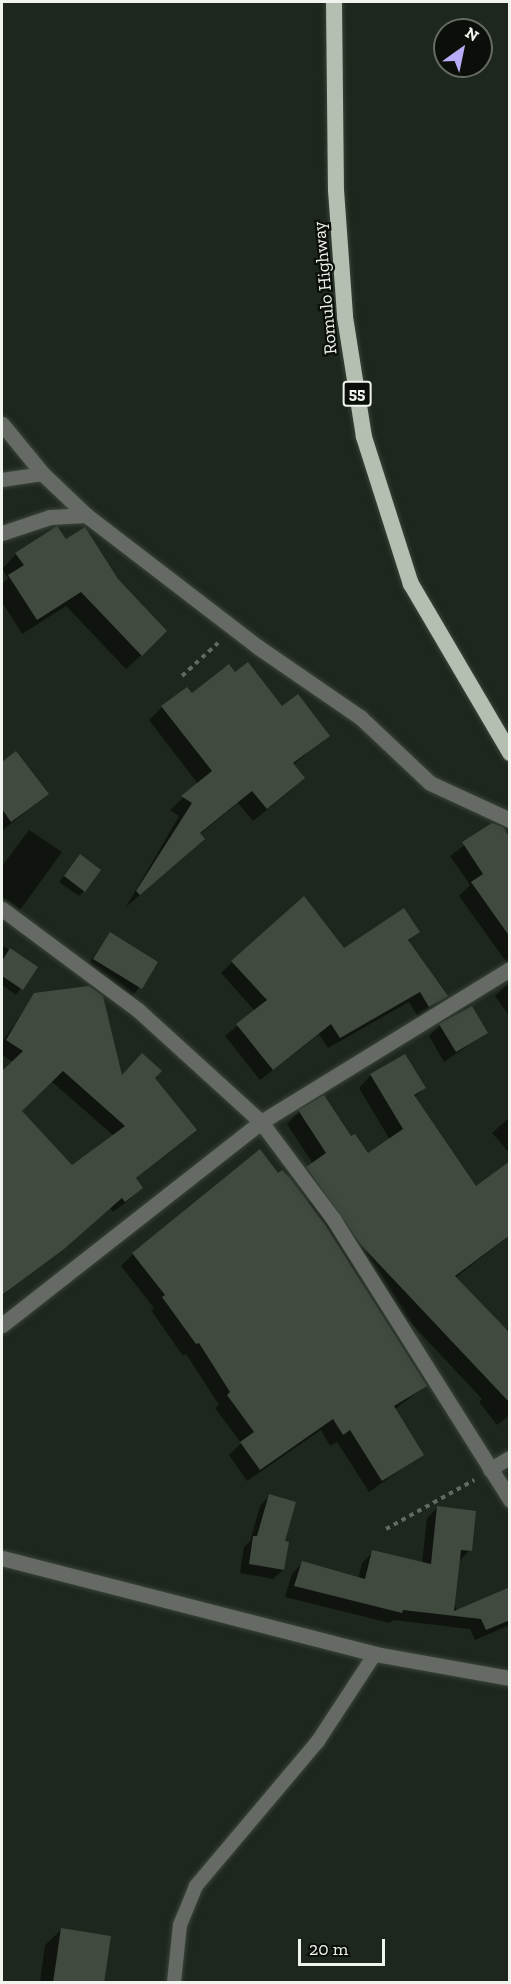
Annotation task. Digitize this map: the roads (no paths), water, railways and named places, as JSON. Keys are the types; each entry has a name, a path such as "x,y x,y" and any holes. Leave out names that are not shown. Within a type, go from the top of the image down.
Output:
{"highway":[{"name":"Romulo Highway","path":"334,2 336,190 345,317 364,437 411,584 510,753"}],"street":[{"path":"2,424 43,474 87,515 234,629 360,717 430,783 510,820"},
{"path":"2,533 50,517 87,515"},
{"path":"2,909 138,1010 261,1122 334,1220 510,1500"},
{"path":"2,1325 261,1122 510,969"},
{"path":"2,1558 375,1654 510,1678"}],"lane":[{"path":"2,480 43,474"},
{"path":"490,1470 510,1458"},
{"path":"174,1983 180,1925 196,1886 318,1741 375,1654"}]}
